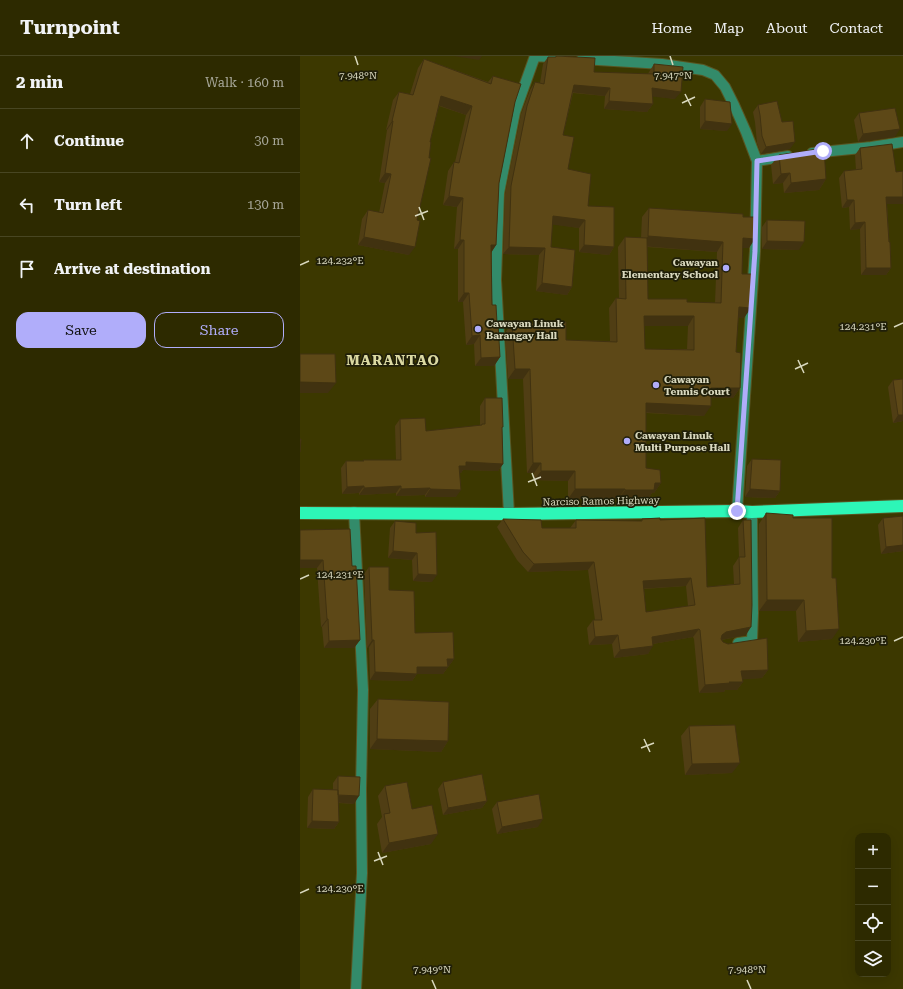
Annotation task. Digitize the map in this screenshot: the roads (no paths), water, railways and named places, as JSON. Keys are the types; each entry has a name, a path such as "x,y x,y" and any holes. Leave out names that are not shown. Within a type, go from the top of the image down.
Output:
{"highway":[{"name":"Narciso Ramos Highway","path":"300,513 354,512 510,514 752,512 903,506"}],"street":[{"path":"510,514 496,280 499,193 515,112 535,56 662,64 703,70 715,75 725,87 746,132 757,161 755,251 737,511"},
{"path":"757,161 823,151 903,142"},
{"path":"354,512 363,690 361,789 362,873 356,989"},
{"path":"729,645 752,640 752,512"}],"place":[{"name":"Cawayan Elementary School","path":"726,268"},
{"name":"Cawayan Linuk Barangay Hall","path":"478,329"},
{"name":"Cawayan Tennis Court","path":"656,385"},
{"name":"Cawayan Linuk Multi Purpose Hall","path":"627,441"}],"district":[{"name":"MARANTAO","path":"393,360"}]}
